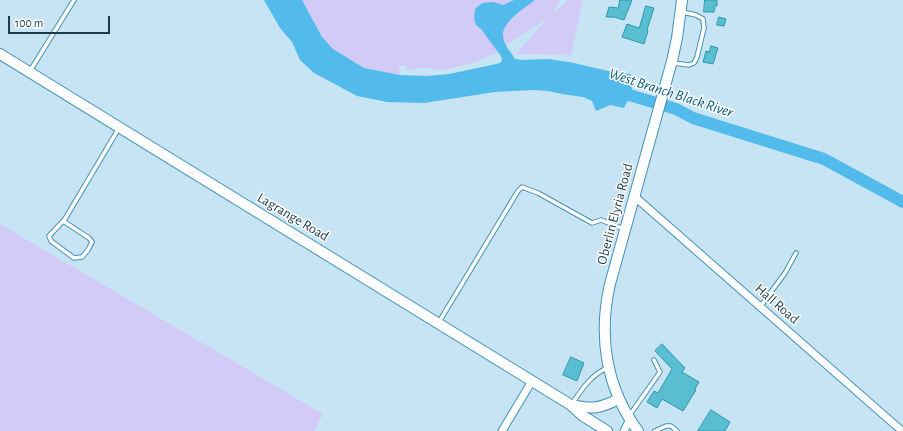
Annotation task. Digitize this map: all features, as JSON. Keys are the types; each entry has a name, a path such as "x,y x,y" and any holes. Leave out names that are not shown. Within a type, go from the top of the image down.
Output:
{"main road":[{"name":"Oberlin Elyria Road","path":"638,431 619,399 608,367 605,343 605,313 610,284 672,62 682,0"},
{"name":"Lagrange Road","path":"0,54 438,322 571,405 583,416 607,431"},
{"name":"Lagrange Road","path":"571,405 594,409 619,399"}],"street":[{"name":"Hall Road","path":"634,196 902,431"},
{"path":"502,431 532,381"},
{"path":"624,431 629,418"}],"lane":[{"path":"29,72 74,0"},
{"path":"672,62 689,65 694,63 697,58 704,28 702,20 696,15 681,12"},
{"path":"63,221 83,234 92,242 82,257 74,258 51,241 49,236 63,221 119,127"},
{"path":"438,322 518,191 522,187 538,193 592,223 601,220 625,229"},
{"path":"760,306 785,274 796,253"},
{"path":"629,418 660,372 654,360"},
{"path":"571,405 592,377 599,371 608,367"},
{"path":"655,431 666,426 671,426 677,431"}],"shaded area":[{"path":"302,0 560,0 553,14 567,0 583,0 571,55 516,54 548,18 506,45 498,52 478,61 444,70 416,67 416,69 406,70 406,66 399,66 400,75 364,68 333,49 322,37"},
{"path":"0,224 323,414 314,431 0,431"}],"water":[{"path":"264,0 302,0 322,37 333,49 364,68 400,75 427,76 449,74 500,63 502,60 501,56 481,29 476,25 474,19 475,9 482,3 493,2 503,5 514,0 535,0 514,16 503,31 505,43 515,59 549,59 617,73 631,74 632,92 624,108 610,105 596,111 592,101 583,97 533,90 495,92 424,103 387,102 357,96 314,73 300,60 292,42 280,28"}],"building":[{"path":"620,0 632,0 624,20 614,17 606,17 609,7 618,8"},
{"path":"705,0 717,0 717,6 715,6 714,12 704,12"},
{"path":"646,6 654,8 644,44 622,37 627,24 639,28"},
{"path":"719,17 726,19 724,26 717,25"},
{"path":"711,46 718,48 713,64 703,62 706,51 709,52"},
{"path":"662,344 685,368 682,372 699,382 695,389 696,390 683,411 662,399 657,408 647,402 654,391 658,393 672,369 655,351"},
{"path":"571,357 584,363 577,381 563,375"},
{"path":"711,410 730,422 725,431 698,431"}],"waterway":[{"name":"West Branch Black River","path":"616,91 676,109 693,118 824,159 903,202"}]}
